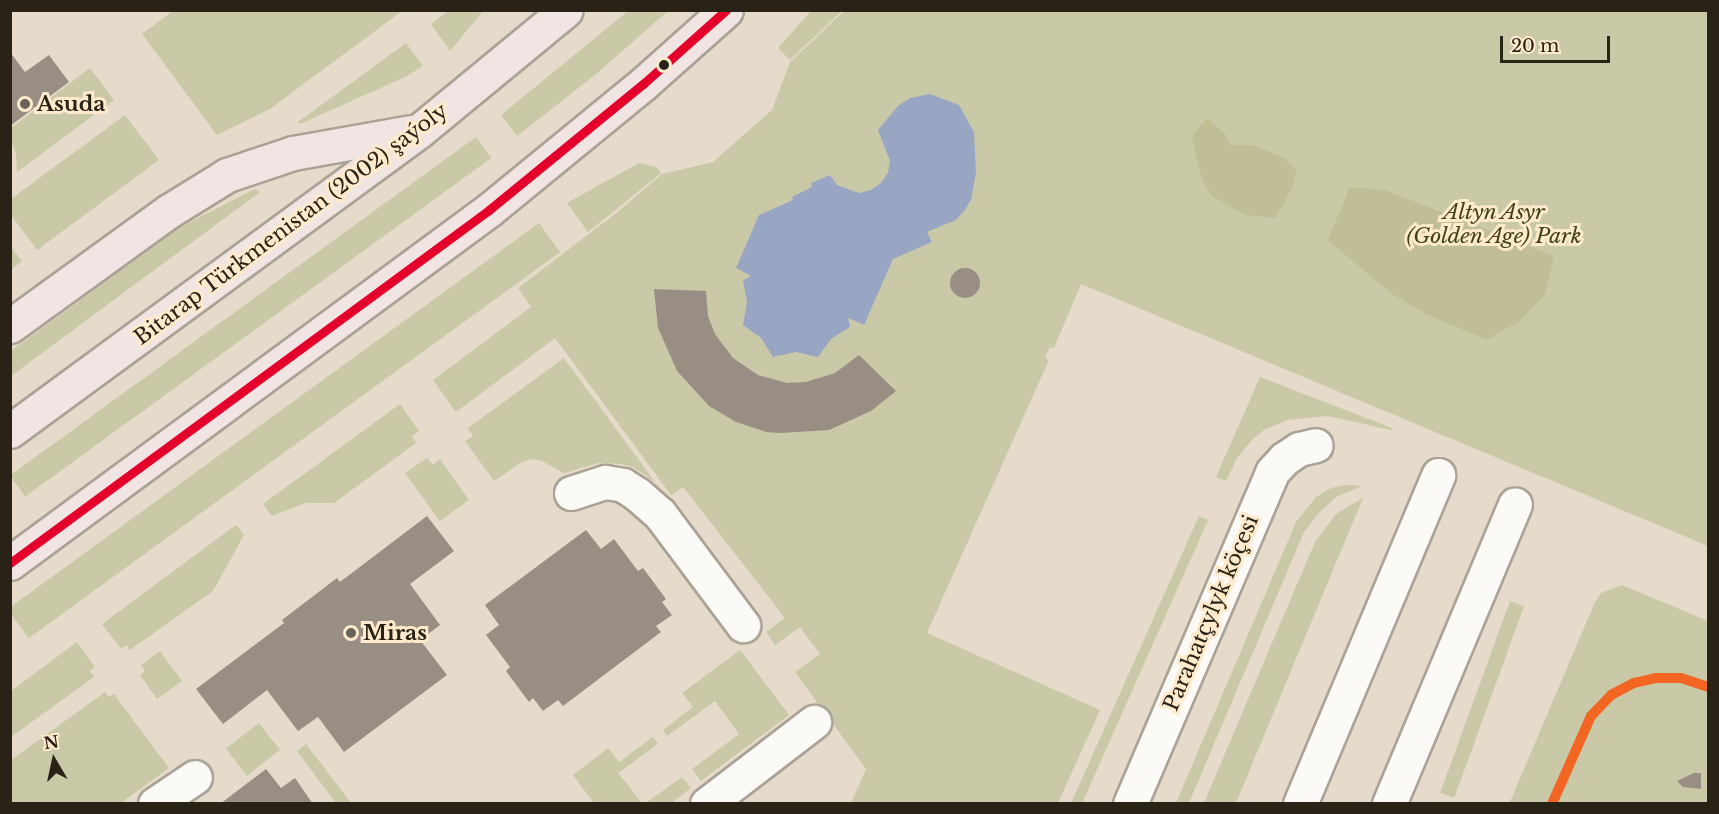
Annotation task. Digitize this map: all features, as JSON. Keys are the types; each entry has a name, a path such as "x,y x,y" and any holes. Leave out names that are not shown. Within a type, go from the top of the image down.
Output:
{"main road":[{"name":"Bitarap Türkmenistan (2002) şaýoly","path":"10,431 419,131 566,10"},
{"path":"10,563 489,210 643,84 726,10"},
{"path":"10,326 177,205 227,175 293,153 419,131"}],"street":[{"name":"Parahatçylyk köçesi","path":"1130,804 1272,472 1284,459 1299,449 1316,445"},
{"path":"1300,804 1438,475"},
{"path":"571,493 605,482 623,485 637,494 660,514 743,626"},
{"path":"1389,804 1515,504"},
{"path":"707,804 814,722"},
{"path":"155,804 195,777"}],"green space":[{"path":"174,10 402,11 270,109 217,135 142,34"},
{"path":"450,10 483,11 450,51 431,24"},
{"path":"628,11 668,11 595,75 517,136 501,115"},
{"path":"811,11 842,11 790,60 778,48"},
{"name":"Altyn Asyr (Golden Age) Park","path":"844,11 1708,11 1708,546 1081,284 1054,348 1050,347 1045,358 1049,360 927,633 1100,710 1058,803 851,803 866,769 795,672 820,654 800,627 775,645 766,632 785,618 683,487 671,495 555,338 456,412 433,380 531,307 518,288 619,211 662,174 713,162 772,110 790,62"},
{"path":"406,43 423,66 407,76 300,124 298,122"},
{"path":"90,68 114,100 17,172 11,128"},
{"path":"125,115 159,160 37,250 11,215 11,199"},
{"path":"1207,118 1226,135 1231,145 1254,145 1284,158 1297,171 1291,190 1275,218 1245,215 1212,196 1201,177 1192,136"},
{"path":"476,137 491,158 25,497 10,476"},
{"path":"639,163 656,167 661,173 588,232 567,203"},
{"path":"1350,187 1385,190 1554,256 1545,294 1521,320 1487,340 1428,315 1392,294 1328,240"},
{"path":"255,189 260,192 11,376 11,351 180,227"},
{"path":"539,223 560,252 29,638 10,613 10,607"},
{"path":"10,246 22,261 11,270 10,270"},
{"path":"564,358 655,482 633,467 621,464 598,463 564,473 542,461 532,459 520,463 494,481 465,441 473,436 468,428"},
{"path":"1260,377 1392,428 1391,430 1328,416 1287,420 1264,430 1253,439 1237,458 1226,481 1216,477"},
{"path":"400,404 419,431 412,436 416,443 334,503 306,503 272,516 263,504"},
{"path":"427,458 433,465 440,459 469,500 440,521 405,473"},
{"path":"1346,485 1362,486 1336,497 1317,515 1304,532 1189,803 1176,803 1296,522 1316,497 1331,488"},
{"path":"1363,498 1236,803 1204,803 1315,542 1336,514"},
{"path":"1199,516 1208,520 1082,804 1071,803"},
{"path":"236,525 244,535 213,591 130,650 126,645 121,649 102,624"},
{"path":"1622,585 1708,621 1708,803 1509,804 1595,602 1601,593"},
{"path":"1510,601 1524,606 1454,798 1440,793"},
{"path":"77,642 95,667 90,671 94,677 11,737 11,691"},
{"path":"740,650 789,715 701,781 692,769 739,734 715,701 667,736 663,730 693,707 682,693"},
{"path":"160,651 182,681 157,699 140,675 145,671 141,665"},
{"path":"105,692 109,697 114,694 169,768 121,803 11,803 11,760"},
{"path":"259,723 280,750 247,776 226,749"},
{"path":"653,737 658,744 618,773 642,803 594,803 573,775 608,748 619,762"},
{"path":"306,744 351,803 336,803 297,751"},
{"path":"682,777 691,788 671,803 646,803"}],"water":[{"path":"930,94 959,105 974,132 976,172 971,200 956,220 927,232 932,242 893,259 864,325 848,318 850,327 831,339 818,357 796,352 773,357 761,338 743,325 747,302 743,280 751,276 736,268 759,215 793,200 792,197 812,187 811,183 830,175 837,185 859,193 871,190 881,183 888,173 890,161 878,130 898,106 910,98"}],"building":[{"name":"Asuda","path":"10,52 25,72 49,55 69,82 10,126"},
{"path":"965,268 976,272 980,283 976,294 965,298 954,294 950,283 954,272"},
{"path":"654,289 706,291 708,316 715,334 733,358 758,375 787,383 806,382 835,373 859,355 896,391 871,411 829,430 766,432 736,422 709,406 677,371 658,328"},
{"name":"Miras","path":"427,516 454,551 410,584 440,625 420,640 447,675 344,752 318,717 298,731 267,690 223,724 196,689 284,623 282,620 337,578 340,582"},
{"path":"586,530 601,549 614,539 638,571 643,568 666,599 662,602 672,615 656,626 661,632 563,706 558,700 543,711 533,698 529,702 506,671 510,667 486,635 499,625 485,605"},
{"path":"266,769 281,788 295,778 313,804 220,804"},
{"path":"1694,773 1701,773 1701,789 1683,787 1677,781"}],"transit line":[{"path":"10,563 489,210 643,84 726,10"},
{"path":"1552,804 1591,716 1611,695 1634,683 1656,678 1681,678 1708,687"}],"place":[{"name":"Asuda","path":"25,104"},
{"name":"Miras","path":"351,633"}]}
